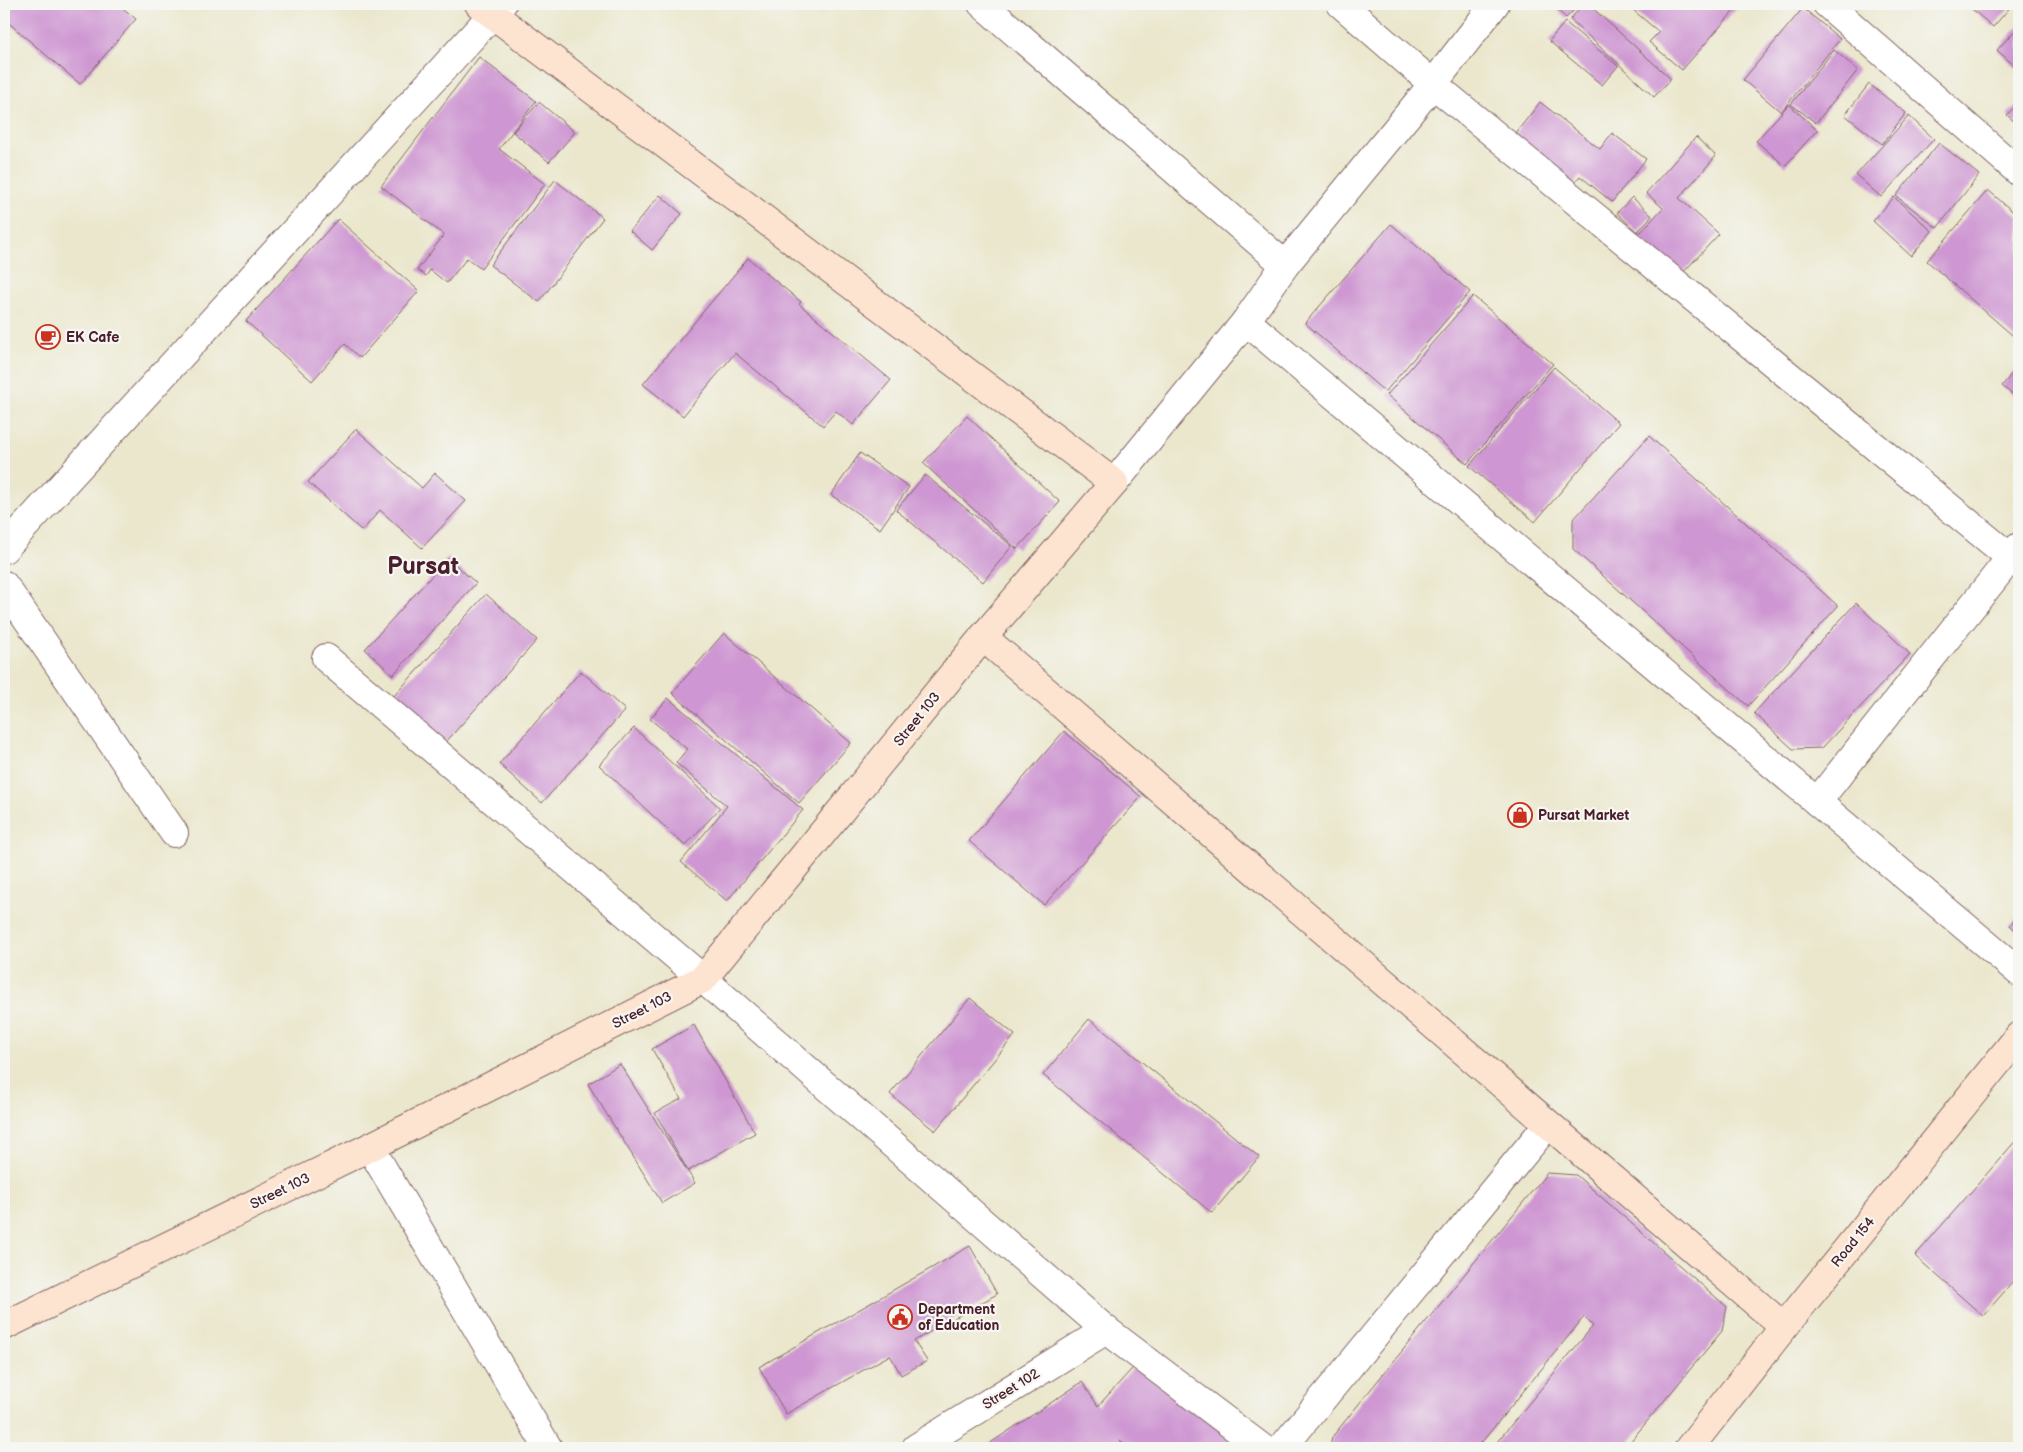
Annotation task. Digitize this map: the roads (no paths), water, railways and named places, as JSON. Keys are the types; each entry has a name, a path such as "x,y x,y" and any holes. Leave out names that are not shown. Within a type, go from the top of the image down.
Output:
{"street":[{"path":"982,4 1284,265"},
{"path":"1341,4 1433,84 2015,552 1818,802"},
{"path":"4,549 491,8 1114,483 1246,321 1284,265 1433,84 1495,4"},
{"path":"1827,4 2019,172"},
{"path":"1246,321 2019,972"},
{"name":"Street 103","path":"4,1326 370,1147 703,979 984,637 1114,483"},
{"path":"4,585 174,833"},
{"path":"984,637 1784,1326"},
{"path":"326,658 703,979 1106,1330 1262,1448"},
{"name":"Road 154","path":"1689,1448 1784,1326 2019,1036"},
{"path":"1282,1448 1548,1124"},
{"path":"370,1147 548,1448"},
{"name":"Street 102","path":"916,1448 1106,1330"}],"place":[{"name":"EK Cafe","path":"48,337"},
{"name":"Pursat Market","path":"1520,815"},
{"name":"Department of Education","path":"900,1317"}],"district":[{"name":"Pursat","path":"423,566"}]}
